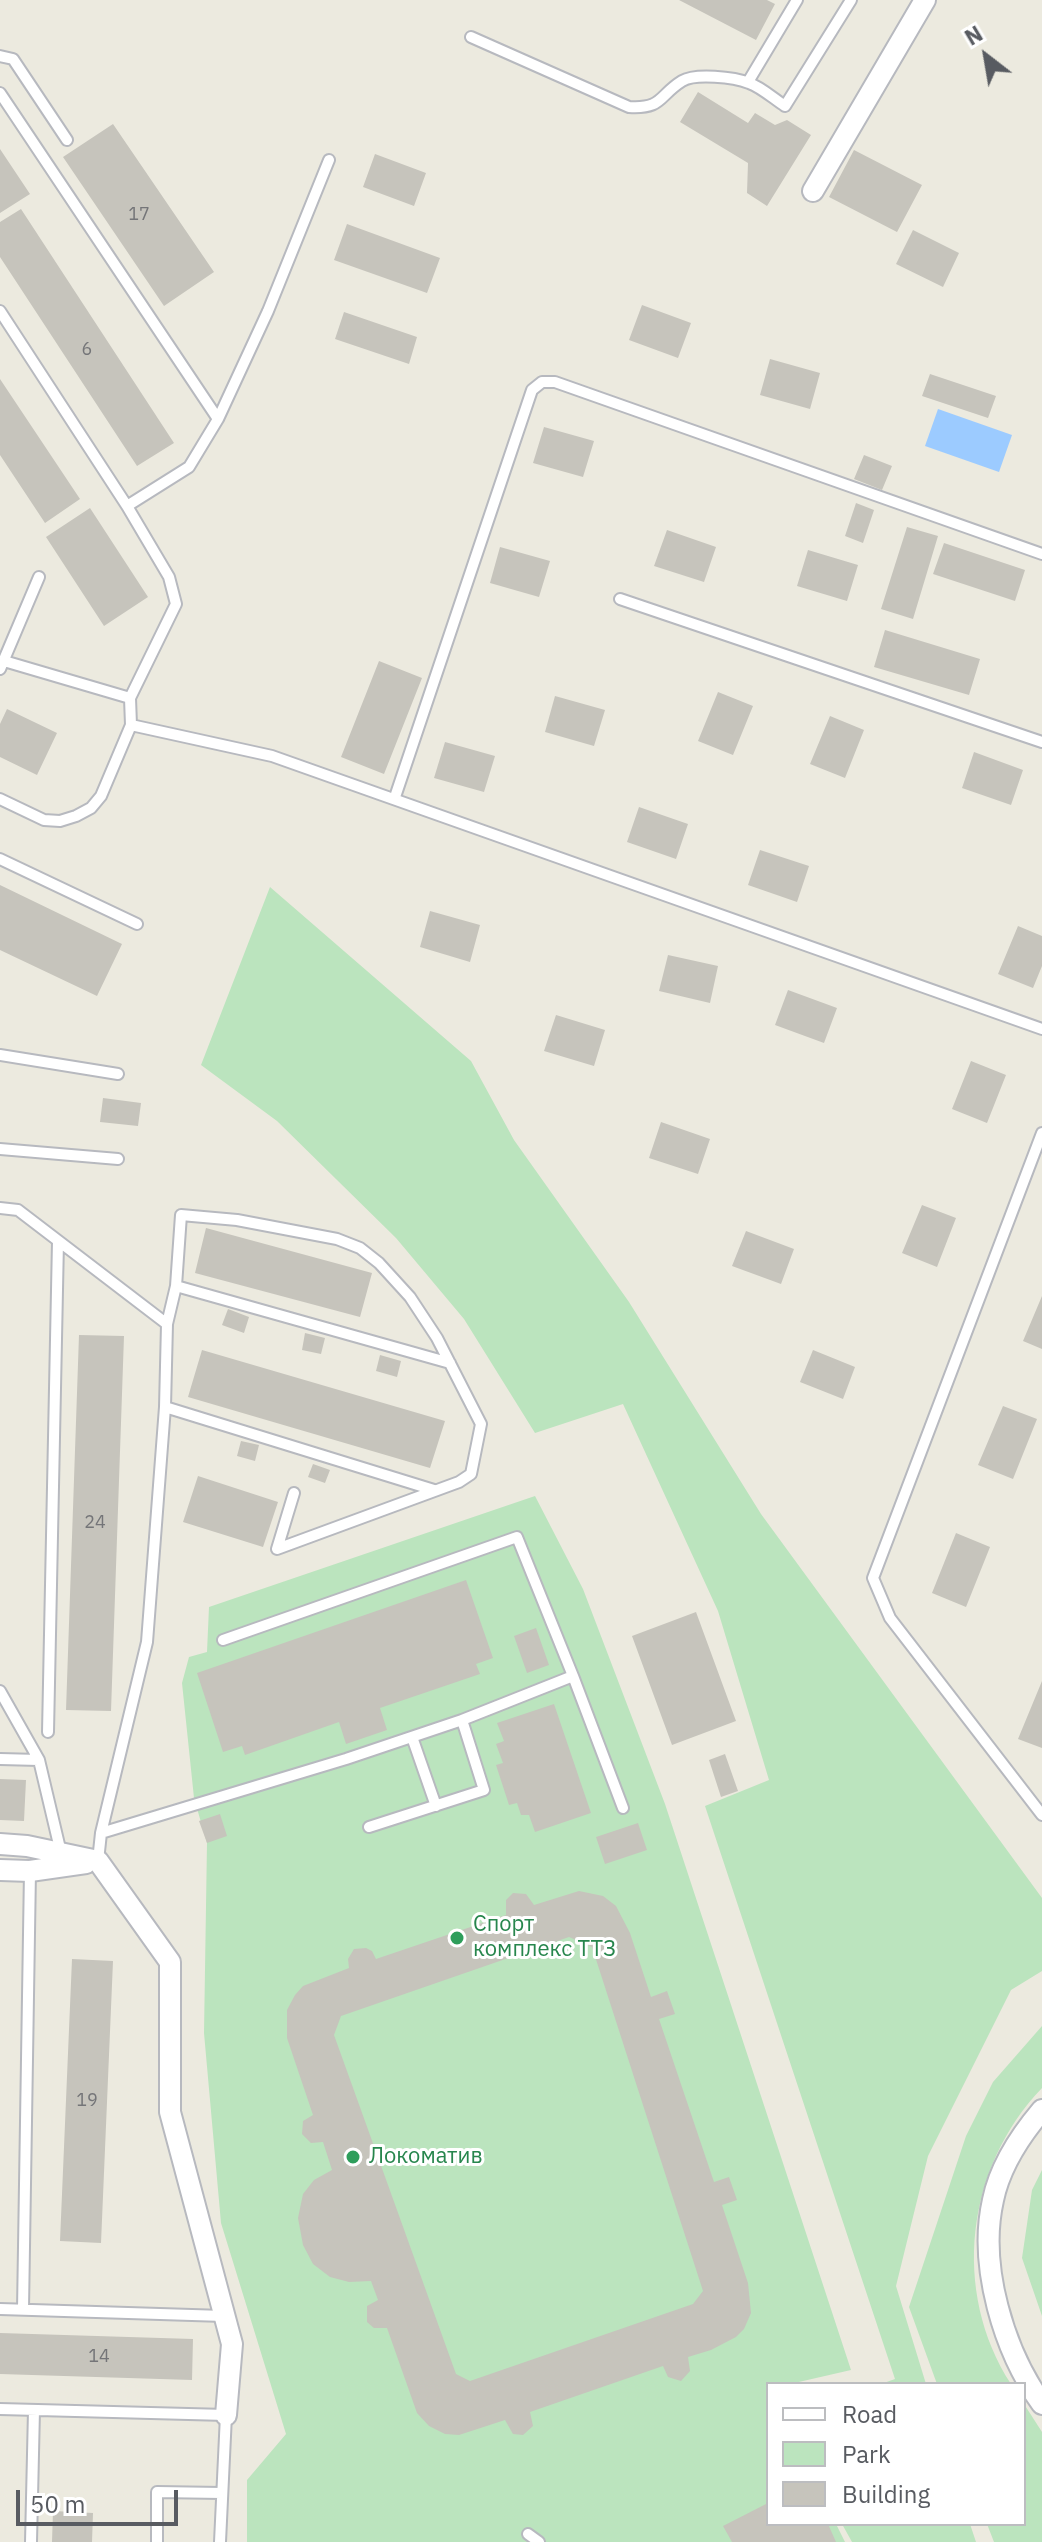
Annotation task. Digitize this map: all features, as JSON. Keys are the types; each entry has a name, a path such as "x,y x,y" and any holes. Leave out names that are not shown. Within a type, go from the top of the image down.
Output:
{"street":[{"path":"813,191 925,0"},
{"path":"0,1844 27,1846 63,1860 98,1861 170,1962 169,2096 173,2129 232,2344 226,2415"},
{"path":"0,1870 30,1871 63,1860"},
{"path":"1042,2110 1019,2140 992,2201 990,2248 995,2293 1012,2352 1042,2404"}],"lane":[{"path":"748,82 797,0"},
{"path":"471,37 629,107 647,108 692,76 748,82 785,106 851,0"},
{"path":"0,56 13,59 67,140"},
{"path":"0,93 218,419"},
{"path":"127,506 189,467 218,419 268,311 329,160"},
{"path":"0,311 127,506 169,577 176,604 130,698 131,725 101,796 84,813 60,821 44,820 0,799"},
{"path":"395,797 532,390 542,382 555,382 1042,554"},
{"path":"39,577 2,665 130,698"},
{"path":"620,599 1042,742"},
{"path":"131,725 272,756 395,797 1042,1029"},
{"path":"0,859 137,924"},
{"path":"0,1055 118,1074"},
{"path":"1042,1133 873,1578 890,1618 1042,1815"},
{"path":"0,1149 118,1159"},
{"path":"0,1208 18,1210 167,1324"},
{"path":"98,1861 101,1833 147,1642 165,1407 167,1324 176,1286 181,1215 237,1220 337,1239 360,1248 379,1263 410,1297 437,1338 481,1424 471,1474 459,1482 277,1549 294,1493"},
{"path":"48,1732 58,1241"},
{"path":"176,1286 450,1363"},
{"path":"165,1407 434,1490"},
{"path":"223,1640 517,1537 623,1808"},
{"path":"101,1833 412,1737 573,1676"},
{"path":"0,1691 39,1760 63,1860"},
{"path":"369,1827 484,1790 462,1720"},
{"path":"412,1737 436,1806"},
{"path":"0,1759 39,1760"},
{"path":"23,2309 30,1871"},
{"path":"0,2309 224,2316"},
{"path":"0,2409 226,2415 220,2542"},
{"path":"31,2542 34,2410"},
{"path":"157,2542 157,2492 222,2493"},
{"path":"528,2534 539,2542"}],"green space":[{"path":"270,887 471,1061 514,1140 629,1302 761,1514 1042,1898 1042,1971 1011,1990 928,2156 896,2286 925,2382 887,2382 895,2379 705,1806 769,1780 718,1611 623,1404 535,1433 464,1319 396,1238 277,1121 201,1065"},
{"name":"Спорт комплекс ТТЗ","path":"535,1496 583,1589 665,1804 851,2370 799,2382 766,2382 766,2526 837,2526 845,2542 247,2542 247,2480 286,2434 221,2223 204,2033 207,1843 194,1798 182,1683 189,1657 207,1652 209,1607"},
{"path":"1042,2026 1042,2088 1016,2120 997,2154 983,2192 976,2231 974,2270 980,2310 992,2348 1010,2382 936,2382 909,2307 966,2136 993,2082"},
{"path":"1042,2170 1042,2316 1022,2258 1032,2190"},
{"path":"1026,2407 1042,2432 1042,2542 994,2542 988,2526 1026,2526"},
{"path":"843,2526 971,2526 976,2542 852,2542"}],"water":[{"path":"938,409 1012,435 999,472 925,446"}],"building":[{"path":"679,0 767,0 775,4 756,40"},
{"path":"698,92 748,123 755,113 775,125 787,120 811,135 767,206 747,193 748,163 680,122"},
{"path":"113,124 214,272 164,306 63,157"},
{"path":"0,149 30,194 0,213"},
{"path":"854,150 922,185 897,232 829,197"},
{"path":"375,154 426,173 414,206 363,187"},
{"path":"21,209 174,443 137,466 0,257 0,222"},
{"path":"347,224 440,258 427,293 334,260"},
{"path":"913,230 959,253 943,287 896,264"},
{"path":"642,305 691,323 678,358 629,340"},
{"path":"344,312 417,337 409,364 335,339"},
{"path":"770,359 820,373 810,409 760,395"},
{"path":"930,374 996,396 988,418 922,396"},
{"path":"0,379 80,499 45,523 0,455"},
{"path":"544,427 594,441 583,477 533,463"},
{"path":"864,455 892,466 882,490 854,479"},
{"path":"856,503 874,510 863,543 845,536"},
{"path":"90,508 148,597 104,626 46,537"},
{"path":"907,527 938,536 913,619 881,609"},
{"path":"667,530 716,547 704,582 654,566"},
{"path":"944,543 1025,570 1015,601 933,574"},
{"path":"500,547 550,561 539,597 490,583"},
{"path":"808,550 858,565 847,601 797,586"},
{"path":"885,630 980,659 969,695 874,667"},
{"path":"379,661 422,678 384,774 341,757"},
{"path":"718,692 753,706 733,755 698,741"},
{"path":"555,696 605,710 594,746 545,732"},
{"path":"7,709 57,733 37,775 0,757 0,724"},
{"path":"830,716 864,730 845,778 810,764"},
{"path":"445,742 495,756 484,792 434,778"},
{"path":"974,752 1023,770 1011,805 962,788"},
{"path":"639,807 688,824 676,859 627,842"},
{"path":"760,850 809,866 797,902 748,885"},
{"path":"0,885 122,944 97,996 0,950"},
{"path":"430,911 480,925 470,962 420,947"},
{"path":"1018,926 1042,936 1042,966 1033,988 998,974"},
{"path":"668,955 718,966 710,1003 659,991"},
{"path":"788,990 837,1008 824,1043 775,1025"},
{"path":"556,1015 605,1030 594,1066 544,1051"},
{"path":"971,1061 1006,1075 987,1123 952,1109"},
{"path":"103,1098 141,1103 138,1126 100,1122"},
{"path":"661,1122 710,1139 698,1174 649,1158"},
{"path":"922,1205 956,1218 937,1267 902,1253"},
{"path":"206,1228 372,1273 360,1317 195,1273"},
{"path":"746,1231 794,1249 781,1284 732,1266"},
{"path":"1042,1296 1042,1349 1023,1341"},
{"path":"228,1309 249,1317 244,1333 222,1325"},
{"path":"305,1333 325,1338 321,1354 302,1350"},
{"path":"79,1335 124,1336 111,1711 66,1710"},
{"path":"202,1350 445,1421 430,1468 188,1397"},
{"path":"813,1350 855,1367 843,1399 800,1382"},
{"path":"380,1355 401,1361 397,1377 376,1371"},
{"path":"1003,1406 1037,1419 1013,1479 978,1465"},
{"path":"241,1441 259,1445 255,1461 237,1456"},
{"path":"313,1464 330,1470 325,1483 308,1477"},
{"path":"198,1476 278,1502 263,1547 183,1522"},
{"path":"956,1533 990,1547 966,1607 932,1593"},
{"path":"466,1580 493,1658 476,1664 480,1674 380,1708 387,1730 346,1744 339,1722 245,1755 242,1746 223,1752 197,1673"},
{"path":"696,1612 736,1721 672,1745 632,1636"},
{"path":"536,1628 549,1665 527,1673 514,1636"},
{"path":"1042,1681 1042,1748 1018,1739"},
{"path":"554,1704 591,1813 535,1832 529,1815 521,1815 517,1803 509,1805 496,1765 503,1763 496,1744 504,1741 497,1723"},
{"path":"725,1754 738,1791 721,1797 709,1760"},
{"path":"0,1779 26,1780 24,1821 0,1820"},
{"path":"220,1814 227,1836 207,1843 199,1821"},
{"path":"638,1823 647,1850 605,1864 596,1837"},
{"name":"Локоматив","path":"579,1891 603,1896 616,1906 630,1933 651,1997 667,1991 675,2014 659,2019 714,2182 729,2177 737,2200 722,2205 748,2283 751,2313 744,2329 736,2337 688,2357 690,2371 681,2381 668,2377 663,2366 530,2412 533,2426 523,2435 513,2434 505,2420 459,2435 445,2434 429,2426 417,2413 387,2328 374,2328 367,2322 367,2306 378,2300 371,2281 349,2282 330,2277 313,2264 303,2245 298,2218 303,2194 314,2180 332,2170 323,2142 311,2143 302,2134 303,2121 313,2115 287,2038 287,2010 303,1986 349,1968 348,1959 354,1949 366,1948 372,1951 376,1959 506,1915 506,1900 513,1893 526,1894 534,1905","holes":["569,1937 592,1947 703,2291 693,2304 470,2381 456,2374 334,2035 341,2016"]},
{"path":"72,1959 113,1961 101,2243 60,2241"},
{"path":"0,2333 193,2339 192,2380 0,2374"},
{"path":"766,2504 766,2526 829,2526 836,2542 732,2542 723,2526"},
{"path":"53,2511 93,2513 92,2542 52,2542"}],"place":[{"name":"Спорт комплекс ТТЗ","path":"457,1938"},
{"name":"Локоматив","path":"353,2157"}]}
